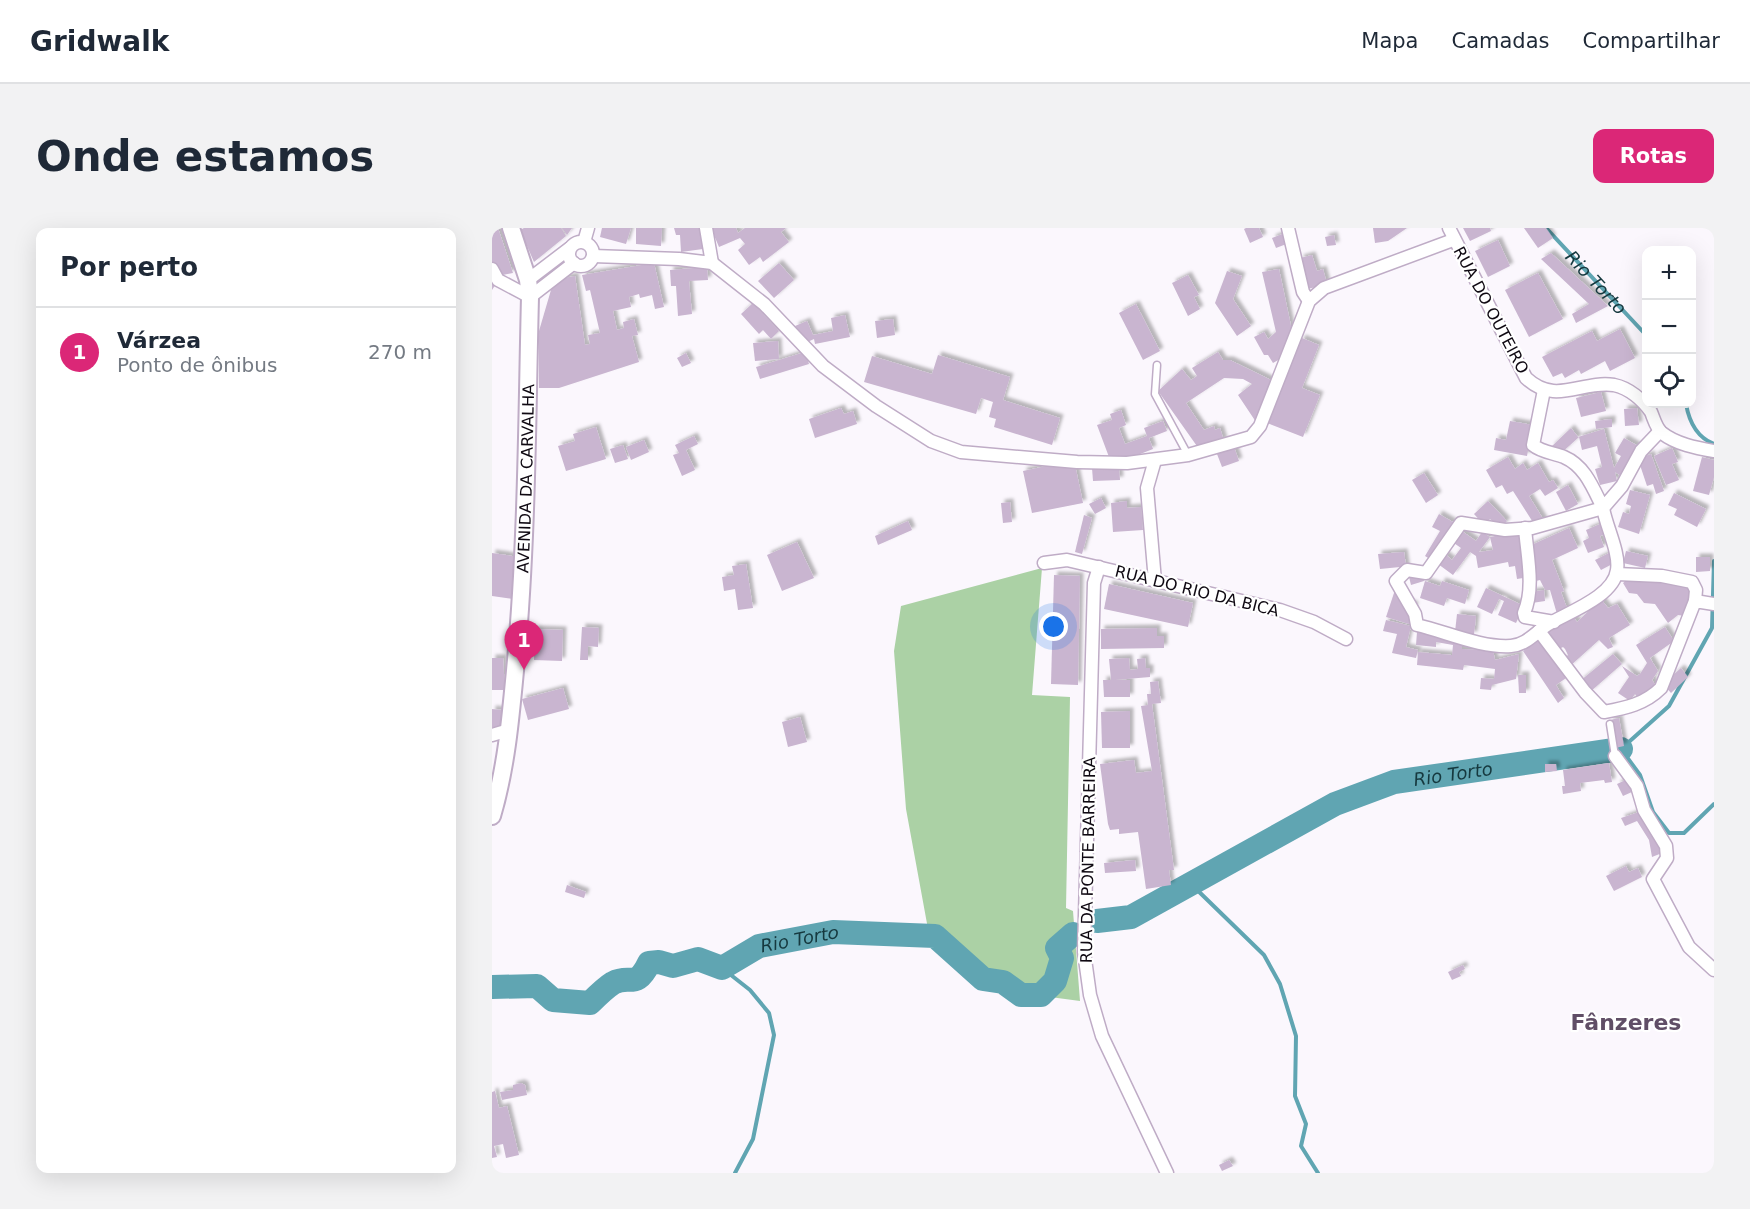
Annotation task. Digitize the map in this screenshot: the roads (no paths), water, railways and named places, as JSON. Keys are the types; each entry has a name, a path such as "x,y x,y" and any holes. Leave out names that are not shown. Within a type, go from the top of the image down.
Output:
{"street":[{"name":"AVENIDA DA CARVALHA","path":"492,816 503,779 509,730 525,532 529,288 511,228"},
{"path":"584,242 588,228"},
{"path":"706,228 712,263"},
{"path":"1288,228 1303,292 1309,301"},
{"path":"593,256 679,259 712,263 764,304 823,366 876,406 931,441 961,452 1127,464 1188,455 1251,437 1260,426 1309,301 1324,288 1451,234"},
{"name":"RUA DO OUTEIRO","path":"1451,234 1526,378 1535,387 1569,392 1590,386 1615,385 1636,394 1650,411 1660,432"},
{"path":"492,269 498,280 529,288 574,263 585,265 593,256 592,249 584,242 576,243 529,288"},
{"path":"570,248 569,256 574,263"},
{"path":"1544,390 1533,445 1566,457 1579,466 1603,508 1617,557 1617,574 1604,590 1587,604 1524,642 1511,646 1481,642 1417,625 1415,614 1396,581 1400,574 1407,570 1426,573 1461,523 1505,530 1525,528 1603,508 1622,486 1641,451 1660,432 1677,442 1714,451"},
{"path":"1155,460 1147,488 1155,580"},
{"path":"1525,528 1530,572 1524,613 1526,617 1554,622"},
{"name":"RUA DO RIO DA BICA","path":"1044,563 1067,561 1099,567 1280,610 1314,622 1346,639"},
{"name":"RUA DA PONTE BARREIRA","path":"1099,567 1094,583 1084,952 1090,995 1102,1036 1167,1173"},
{"path":"1539,631 1585,692 1604,712 1628,708 1644,701 1661,688 1695,601 1696,590 1692,582 1662,576 1651,578 1617,574"},
{"path":"1695,601 1713,604"},
{"path":"492,735 509,730"},
{"path":"1614,750 1637,786 1644,810 1666,846 1667,858 1653,879 1689,947 1714,970"}],"lane":[{"path":"1157,366 1155,394 1188,455"},
{"path":"1610,724 1614,750"}],"waterway":[{"name":"Rio Torto","path":"1546,228 1642,331"},
{"name":"Rio Torto","path":"1687,408 1694,428 1702,437 1714,444"},
{"name":"Rio Torto","path":"1714,561 1712,628 1669,706 1621,749 1640,775 1653,812 1669,833 1684,833 1714,804"},
{"name":"Rio Torto","path":"1097,921 1131,917 1335,804 1394,782 1621,749"},
{"path":"1191,884 1264,955 1280,984 1296,1036 1295,1096 1306,1124 1301,1146 1318,1173"},
{"name":"Rio Torto","path":"492,987 537,986 553,1000 590,1003 613,983 636,979 649,963 659,962 673,966 698,959 722,968 759,946 833,932 935,936 983,979 1003,982 1021,995 1041,995 1055,981 1062,958 1057,948 1073,934"},
{"path":"722,968 750,990 769,1013 774,1035 753,1139 735,1173"}],"place":[{"name":"Várzea","path":"524,670"}],"district":[{"name":"Fânzeres","path":"1626,1022"}]}
